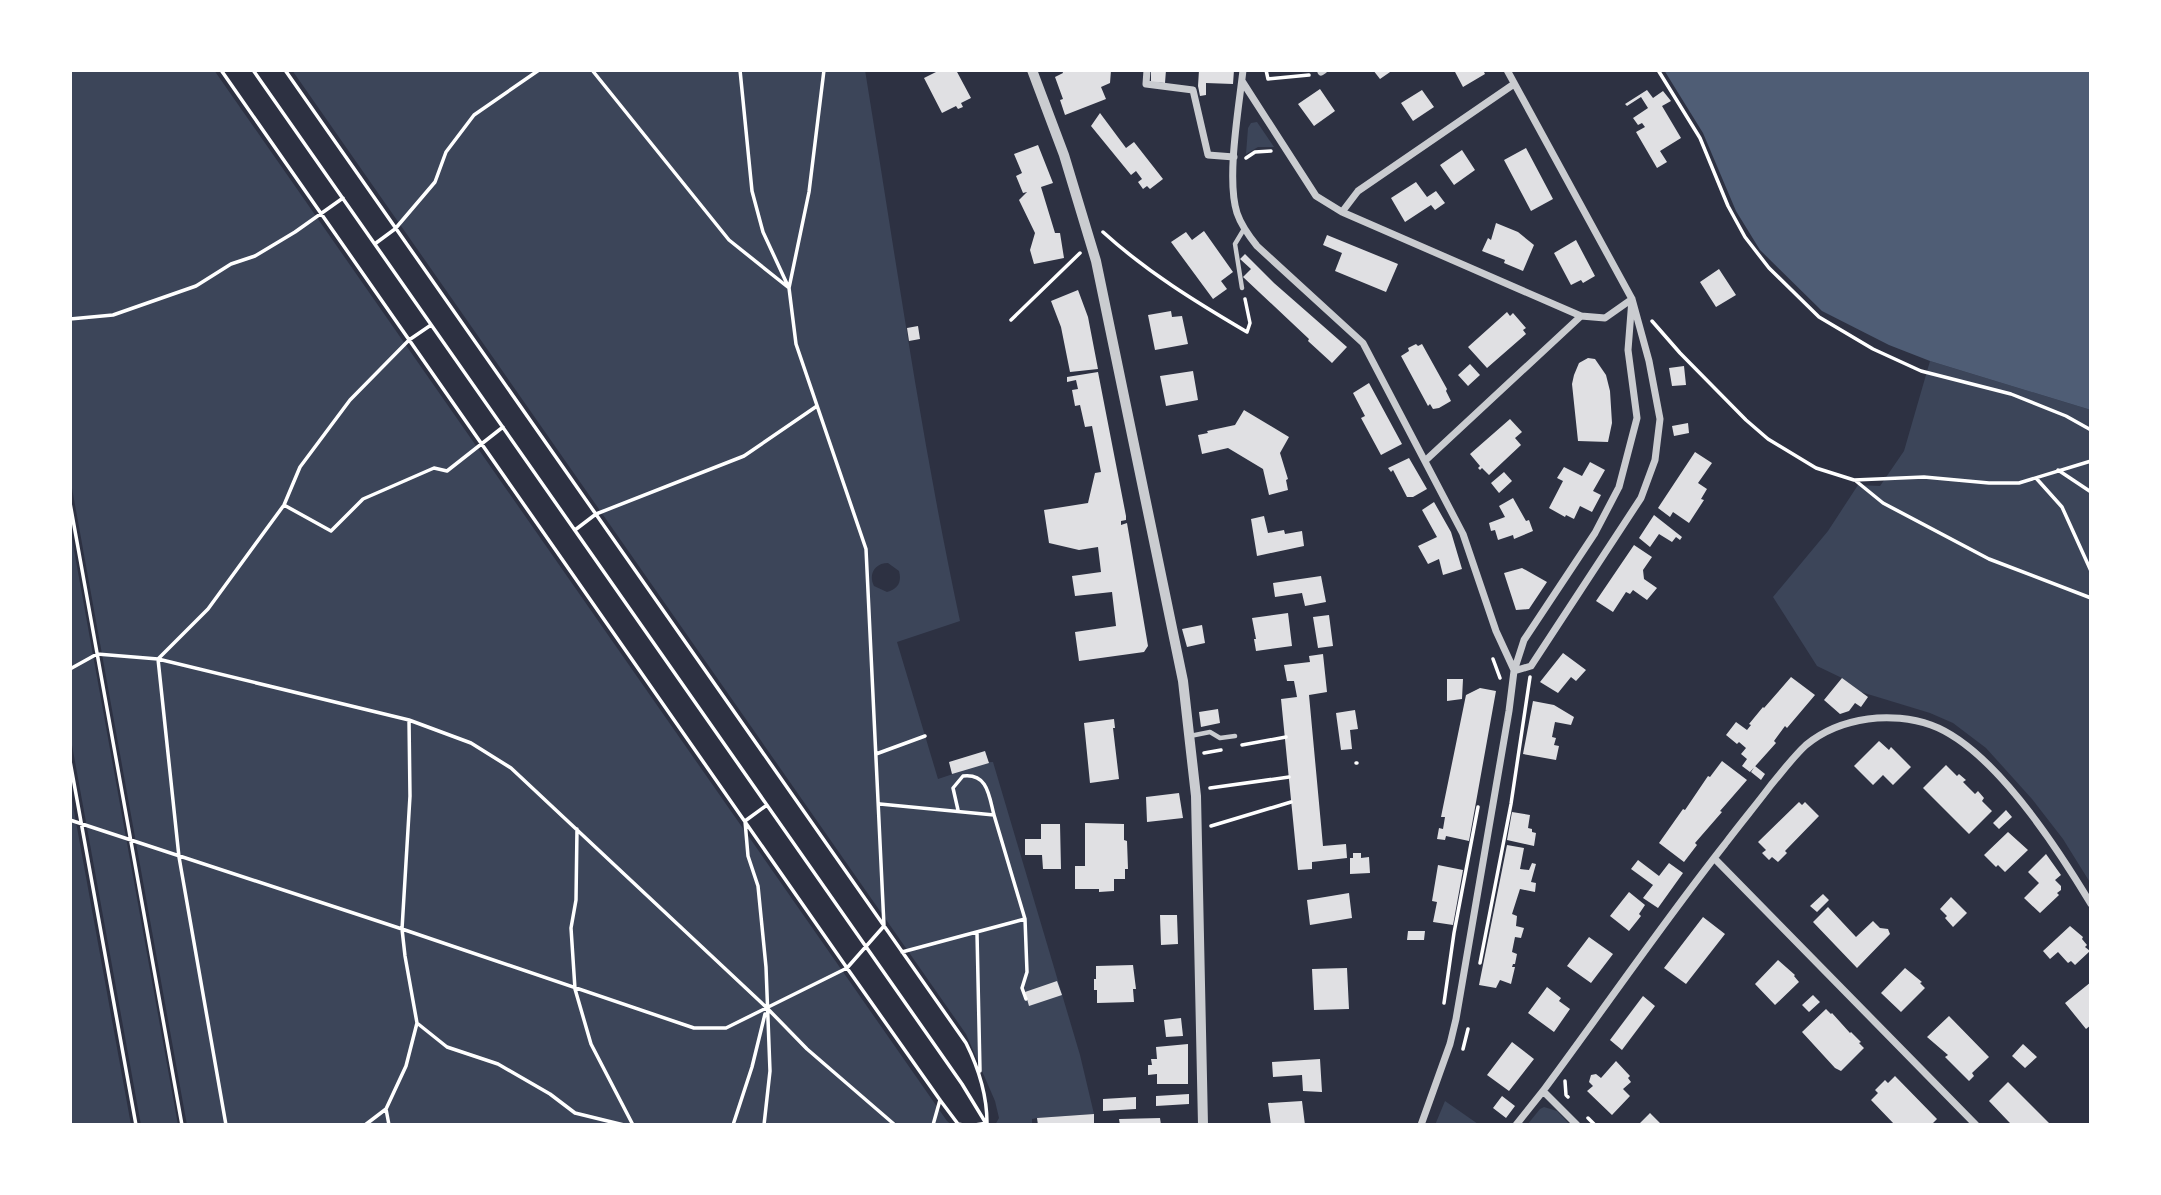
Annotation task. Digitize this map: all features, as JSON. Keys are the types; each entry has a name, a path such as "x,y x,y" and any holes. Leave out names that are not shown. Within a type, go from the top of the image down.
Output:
{"street":[{"path":"1032,70 1064,155 1090,236 1182,681 1196,796 1203,1125"},
{"path":"1147,70 1146,84 1193,90 1208,155 1234,157"},
{"path":"1243,70 1234,157 1236,212 1244,229 1257,246 1363,343 1463,534 1496,631 1514,671"},
{"path":"1507,70 1632,299 1650,361 1660,419 1655,460 1641,498 1531,666 1514,671"},
{"path":"1242,81 1316,196 1342,212 1581,316 1605,318 1632,299"},
{"path":"1342,212 1358,191 1514,84"},
{"path":"1420,1125 1450,1044 1456,1019 1514,671 1524,640 1595,533 1619,487 1637,418 1628,350 1632,299"},
{"path":"1426,460 1581,316"},
{"path":"1516,1125 1714,858 1783,770 1805,746 1822,734 1857,720 1895,718 1932,725 1949,734 1979,757 1998,775 2054,846 2091,904"},
{"path":"1714,858 1976,1125"},
{"path":"1543,1091 1577,1125"}],"lane":[{"path":"1242,288 1235,244 1244,229"},
{"path":"1189,736 1210,733 1220,738 1235,736"}],"path":[{"path":"221,70 847,968 940,1100 958,1124 963,1125"},
{"path":"253,70 962,1084 987,1124"},
{"path":"285,70 966,1043 980,1074"},
{"path":"375,244 396,229 435,182 446,152 474,116 539,70"},
{"path":"592,70 729,240 789,288"},
{"path":"70,820 694,1028 726,1028 847,968 866,948 884,926 866,549 796,344 789,288 763,232 752,191 740,70"},
{"path":"789,288 809,192 824,70"},
{"path":"1266,70 1268,79 1323,71"},
{"path":"1658,70 1700,138 1728,206 1745,237 1769,268 1819,317 1873,349 1921,371 2011,394 2066,416 2091,430"},
{"path":"1244,147 1245,160 1255,152 1269,150 1280,153"},
{"path":"70,319 113,316 196,286 231,264 255,256 295,232 342,198"},
{"path":"1090,236 1097,227 1132,258 1247,332 1250,323 1242,288"},
{"path":"1011,320 1083,250 1086,263"},
{"path":"1632,299 1680,353 1768,439 1816,468 1854,480 1924,477 2019,483 2091,461"},
{"path":"158,659 208,609 284,505 300,467 350,400 409,340 431,325"},
{"path":"575,530 596,514 744,456 817,406"},
{"path":"284,505 331,531 363,499 434,468 447,471 503,427"},
{"path":"2058,470 2091,492"},
{"path":"2036,478 2062,507 2091,570"},
{"path":"1854,480 1883,503 1989,559 2091,598"},
{"path":"70,503 182,1125"},
{"path":"70,669 97,654 158,659 408,720 471,743 511,768 767,1008 807,1049 895,1125"},
{"path":"1492,655 1500,680"},
{"path":"158,659 179,857 226,1125"},
{"path":"365,1125 386,1109 406,1066 417,1023 404,956 402,929 410,796 408,720"},
{"path":"876,754 925,736"},
{"path":"70,761 136,1125"},
{"path":"958,811 953,788 963,776 979,777 985,783 1025,919 1027,972 1021,988 1026,999"},
{"path":"1204,789 1289,777"},
{"path":"1443,1009 1479,800"},
{"path":"1206,828 1291,802"},
{"path":"880,804 994,815"},
{"path":"745,821 767,805"},
{"path":"745,821 748,856 758,886 763,926 770,1072 764,1125"},
{"path":"577,829 576,900 571,928 575,989 591,1044 633,1125"},
{"path":"902,952 1025,919"},
{"path":"977,933 980,1074 987,1106 987,1124"},
{"path":"733,1125 767,1008"},
{"path":"417,1023 447,1047 498,1064 550,1094 575,1113 624,1125"},
{"path":"933,1125 940,1100"},
{"path":"386,1109 389,1125"},
{"path":"975,1125 987,1124"}],"shaded area":[{"path":"70,70 214,70 952,1125 187,1125 70,477"},
{"path":"292,70 865,70 921,415 960,621 897,642 938,779 953,774 949,763 993,762 1080,1055 1094,1114 1037,1118 1032,1119 1032,1125 995,1125 999,1118 995,1101 966,1034","holes":["888,563 899,571 899,582 894,589 887,592 874,586 872,573 879,565"]},
{"path":"1664,70 2091,70 2091,410 1930,361 1889,345 1822,311 1760,250 1736,211 1703,133"},
{"path":"1257,122 1274,147 1258,147 1246,154 1248,128 1251,123"},
{"path":"1930,361 2091,410 2091,884 2063,839 2032,799 1986,748 1953,723 1930,713 1861,692 1842,678 1817,666 1773,597 1828,531 1858,485 1880,486 1904,451"},
{"path":"70,528 178,1125 141,1125 70,734"},
{"path":"70,789 131,1125 70,1125"},
{"path":"1445,1101 1478,1124 1487,1125 1435,1125"},
{"path":"1544,1107 1557,1111 1570,1125 1527,1125"}],"building":[{"path":"940,70 956,70 971,98 961,103 963,107 958,109 956,106 942,113 924,78"},
{"path":"1062,70 1111,70 1110,83 1101,87 1106,99 1065,115 1060,100 1063,99 1055,77 1063,73"},
{"path":"1151,70 1166,70 1165,83 1151,82"},
{"path":"1199,70 1234,70 1233,84 1206,83 1206,95 1200,96"},
{"path":"1373,70 1393,70 1380,79"},
{"path":"1454,70 1483,70 1485,74 1463,87"},
{"path":"1320,89 1335,111 1314,126 1298,104"},
{"path":"1422,90 1434,107 1413,121 1401,103"},
{"path":"1647,90 1653,98 1663,91 1671,101 1662,106 1681,138 1660,151 1667,162 1657,168 1636,132 1645,127 1642,123 1638,125 1633,118 1648,108 1641,97 1627,106 1625,104"},
{"path":"1100,113 1126,148 1134,142 1163,179 1150,189 1147,186 1143,189 1138,182 1142,179 1136,171 1131,175 1091,126"},
{"path":"1038,145 1053,183 1041,187 1055,233 1060,233 1064,258 1034,264 1030,250 1035,233 1019,200 1027,192 1023,193 1016,176 1022,173 1014,154"},
{"path":"1526,148 1553,199 1531,211 1504,160"},
{"path":"1462,150 1475,170 1454,185 1440,165"},
{"path":"1416,182 1427,197 1436,191 1445,203 1435,210 1431,205 1405,222 1391,198"},
{"path":"1496,223 1518,232 1534,245 1523,271 1482,251 1488,238 1491,240"},
{"path":"1204,231 1233,272 1221,281 1227,289 1213,299 1171,242 1186,232 1192,240"},
{"path":"1327,235 1398,264 1386,292 1335,271 1342,253 1323,245"},
{"path":"1576,240 1595,276 1583,283 1581,280 1571,285 1554,253"},
{"path":"1245,254 1347,347 1332,363 1243,277 1251,269 1240,259"},
{"path":"1719,269 1736,295 1716,307 1700,282"},
{"path":"1078,290 1088,317 1098,369 1070,372 1061,327 1051,301"},
{"path":"1171,311 1172,317 1182,316 1188,344 1155,350 1148,315"},
{"path":"1507,312 1510,316 1513,313 1526,328 1523,330 1526,334 1487,368 1468,347"},
{"path":"918,326 920,339 909,341 907,328"},
{"path":"1416,344 1422,344 1447,389 1451,401 1439,408 1433,409 1430,404 1428,406 1401,356"},
{"path":"1588,358 1595,359 1606,375 1610,391 1612,423 1608,442 1578,441 1572,384 1579,363"},
{"path":"1470,364 1480,375 1468,386 1458,375"},
{"path":"1684,366 1686,385 1672,386 1669,368"},
{"path":"1193,371 1198,400 1166,406 1160,376"},
{"path":"1098,372 1126,516 1121,525 1127,523 1148,646 1144,652 1079,661 1075,632 1116,626 1112,592 1075,596 1072,576 1101,572 1098,547 1079,550 1049,543 1044,510 1088,503 1095,473 1101,472 1092,426 1085,427 1080,405 1075,406 1072,390 1078,389 1076,380 1067,382 1067,377"},
{"path":"1369,383 1402,444 1381,455 1361,418 1365,416 1353,393"},
{"path":"1244,410 1289,437 1280,453 1288,479 1288,490 1269,495 1263,469 1228,448 1202,454 1198,435 1235,425"},
{"path":"1510,419 1522,432 1515,438 1521,445 1489,475 1482,468 1478,468 1480,466 1470,454"},
{"path":"1688,423 1689,433 1674,436 1672,426"},
{"path":"1695,452 1712,463 1698,483 1707,489 1701,499 1704,500 1689,523 1673,512 1670,517 1658,508"},
{"path":"1409,458 1427,489 1413,497 1407,497 1393,470 1391,472 1388,468"},
{"path":"1590,462 1605,470 1593,491 1601,495 1592,512 1580,506 1574,519 1549,508 1563,481 1557,478 1564,467 1582,476"},
{"path":"1504,472 1512,481 1499,493 1491,483"},
{"path":"1513,498 1526,521 1529,520 1533,531 1514,539 1513,535 1498,540 1489,523 1505,517 1499,506"},
{"path":"1434,502 1451,532 1462,569 1443,575 1439,559 1428,564 1418,546 1437,537 1422,510"},
{"path":"1654,515 1682,537 1680,540 1676,537 1672,542 1659,534 1650,547 1639,538"},
{"path":"1264,516 1268,533 1302,531 1304,546 1257,556 1251,519"},
{"path":"1634,545 1652,557 1643,570 1644,579 1657,588 1647,600 1633,590 1630,594 1626,592 1613,612 1596,601"},
{"path":"1522,568 1547,582 1529,609 1516,610 1504,573"},
{"path":"1321,576 1326,602 1305,606 1302,593 1275,597 1273,583"},
{"path":"1288,613 1292,646 1256,651 1252,618"},
{"path":"1329,615 1333,646 1318,648 1313,617"},
{"path":"1202,625 1205,643 1187,647 1182,629"},
{"path":"1563,653 1586,670 1576,681 1571,677 1558,693 1540,682"},
{"path":"1323,654 1327,692 1309,695 1323,846 1346,844 1347,858 1312,862 1312,869 1298,870 1281,699 1297,697 1294,681 1287,681 1284,665 1310,662 1309,656"},
{"path":"1791,677 1815,695 1787,728 1785,726 1774,741 1776,743 1750,772 1742,766 1747,759 1741,754 1746,748 1726,735 1736,722 1747,730 1763,707"},
{"path":"1842,678 1868,697 1861,707 1855,703 1849,711 1840,714 1824,700"},
{"path":"1447,679 1463,679 1462,699 1447,701"},
{"path":"1480,688 1496,691 1469,841 1446,836 1445,840 1437,839 1439,828 1443,829 1445,817 1441,817 1466,695"},
{"path":"1533,701 1554,705 1574,717 1571,725 1555,722 1552,737 1556,738 1554,745 1559,746 1556,760 1523,754"},
{"path":"1218,709 1220,723 1201,727 1199,712"},
{"path":"1355,710 1358,729 1350,730 1352,749 1341,750 1336,713"},
{"path":"1114,719 1119,779 1090,783 1084,723"},
{"path":"1879,741 1889,750 1891,747 1911,767 1893,785 1883,775 1873,785 1854,766"},
{"path":"985,751 989,763 952,774 949,762"},
{"path":"1722,761 1747,780 1695,843 1697,845 1684,862 1659,843"},
{"path":"1946,765 1957,776 1959,774 1966,780 1963,782 1975,794 1978,791 1984,798 1982,801 1992,811 1969,834 1923,788"},
{"path":"1755,766 1765,774 1761,780 1751,772"},
{"path":"1179,793 1183,818 1147,822 1146,797"},
{"path":"1799,802 1802,805 1805,802 1819,816 1778,862 1772,857 1769,860 1762,853 1766,850 1758,842"},
{"path":"2006,810 2012,817 1999,829 1993,823"},
{"path":"1512,812 1530,815 1528,828 1536,833 1534,846 1507,840"},
{"path":"1085,823 1124,824 1128,869 1125,869 1125,879 1114,879 1114,891 1075,889 1075,866 1085,866"},
{"path":"1041,824 1060,824 1061,869 1043,869 1042,855 1025,855 1025,839 1041,839"},
{"path":"2008,832 2028,850 2005,872 1984,855"},
{"path":"1507,845 1524,848 1520,869 1529,870 1532,863 1536,864 1531,882 1536,883 1535,892 1520,889 1512,914 1517,916 1516,926 1524,928 1521,938 1515,937 1512,952 1517,954 1512,967 1515,967 1511,984 1500,980 1496,988 1479,985"},
{"path":"1353,853 1361,853 1361,858 1369,857 1370,873 1350,874 1350,858 1353,858"},
{"path":"2046,854 2061,875 2055,880 2061,890 2040,913 2024,898 2039,883 2028,872"},
{"path":"1638,860 1659,876 1669,863 1683,873 1658,908 1643,898 1653,885 1631,869"},
{"path":"1438,865 1463,870 1453,925 1433,922 1437,902 1432,901"},
{"path":"1629,892 1645,905 1639,914 1641,916 1629,931 1610,916"},
{"path":"1349,893 1352,918 1310,925 1307,900"},
{"path":"1823,894 1829,900 1817,912 1810,906"},
{"path":"1951,897 1967,913 1953,927 1940,909"},
{"path":"1828,907 1856,937 1873,921 1880,928 1888,929 1890,934 1857,968 1813,922"},
{"path":"1160,915 1177,915 1178,944 1161,945"},
{"path":"1703,917 1725,934 1686,984 1664,968"},
{"path":"2070,926 2083,937 2087,945 2085,947 2090,951 2075,965 2071,961 2068,963 2058,952 2050,959 2043,951"},
{"path":"1408,931 1425,931 1424,940 1407,940"},
{"path":"1589,937 1613,954 1591,983 1567,966"},
{"path":"1778,960 1799,982 1775,1005 1755,984"},
{"path":"1133,965 1136,989 1133,989 1134,1002 1097,1003 1097,990 1094,990 1096,966"},
{"path":"1347,968 1349,1009 1314,1010 1312,969"},
{"path":"1905,968 1922,982 1920,983 1925,988 1901,1012 1881,993"},
{"path":"1057,981 1062,995 1029,1006 1025,992"},
{"path":"2091,982 2091,1025 2086,1029 2065,1003"},
{"path":"1547,987 1570,1009 1554,1032 1528,1013"},
{"path":"1813,995 1820,1002 1809,1012 1802,1005"},
{"path":"1643,996 1655,1006 1622,1050 1610,1040"},
{"path":"1826,1009 1864,1048 1841,1071 1835,1068 1802,1032"},
{"path":"1949,1016 1989,1057 1972,1073 1974,1076 1969,1081 1945,1057 1948,1055 1927,1037"},
{"path":"1181,1018 1183,1036 1166,1037 1164,1020"},
{"path":"1512,1042 1534,1059 1509,1091 1487,1075"},
{"path":"1188,1044 1188,1084 1157,1084 1157,1074 1148,1075 1151,1059 1157,1059 1156,1047"},
{"path":"2023,1044 2037,1057 2025,1068 2012,1056"},
{"path":"1320,1059 1322,1092 1303,1091 1302,1075 1273,1077 1272,1062"},
{"path":"1616,1061 1630,1076 1628,1078 1631,1082 1623,1089 1630,1096 1612,1115 1587,1091 1593,1086 1589,1082 1591,1075 1596,1074 1601,1078"},
{"path":"1895,1076 1937,1119 1931,1125 1895,1125 1871,1100 1878,1093 1875,1090 1885,1080 1888,1083"},
{"path":"2008,1082 2051,1125 2012,1125 2008,1121 1989,1101"},
{"path":"1189,1094 1189,1104 1156,1106 1156,1096"},
{"path":"1502,1096 1515,1106 1506,1118 1493,1108"},
{"path":"1136,1097 1136,1109 1103,1111 1103,1099"},
{"path":"1302,1101 1305,1125 1271,1125 1268,1103"},
{"path":"1650,1113 1662,1125 1638,1125"},
{"path":"1094,1114 1094,1125 1038,1125 1037,1118"},
{"path":"1160,1118 1161,1125 1120,1125 1119,1119"}]}
